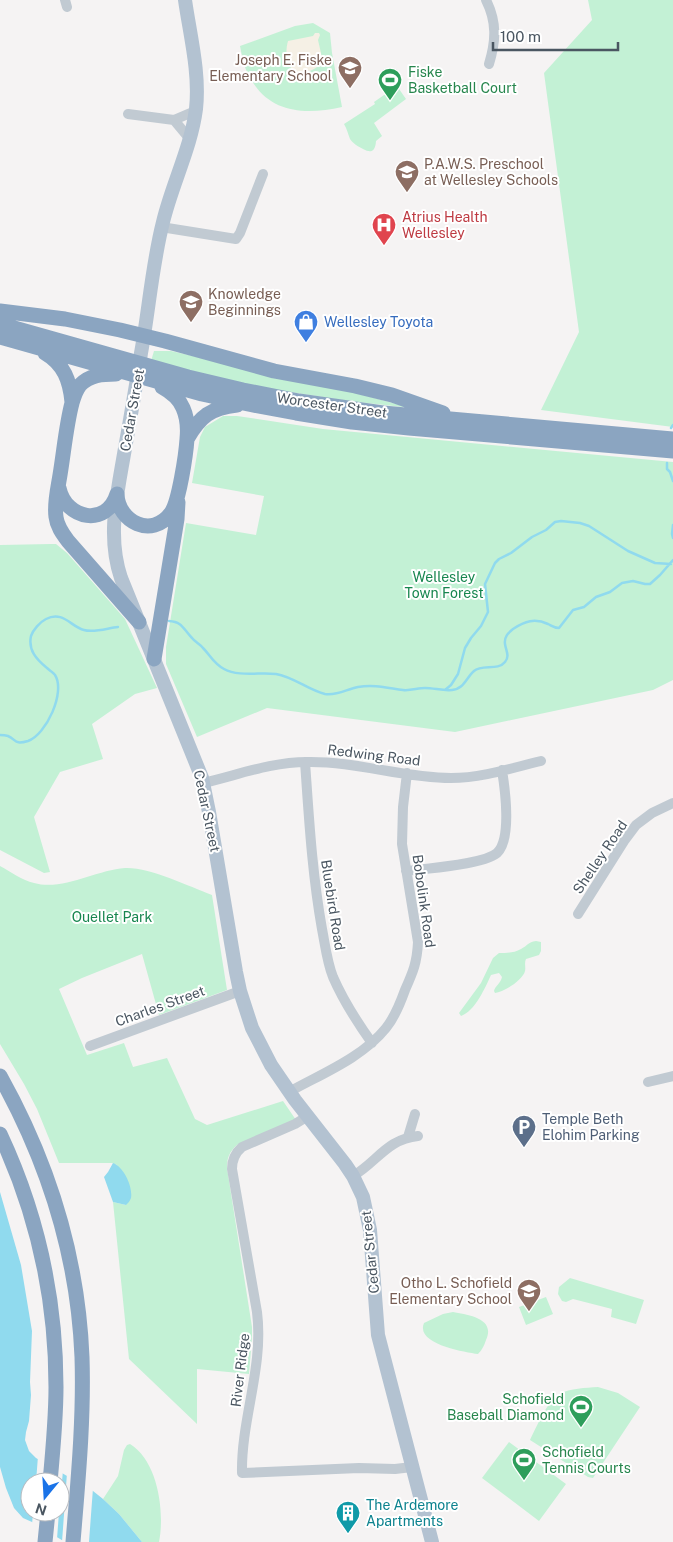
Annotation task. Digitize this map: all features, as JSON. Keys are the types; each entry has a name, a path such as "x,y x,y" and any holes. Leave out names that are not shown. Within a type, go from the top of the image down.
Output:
{"highway":[{"path":"0,311 99,325 274,371 392,394 469,421"},
{"name":"Worcester Street","path":"0,324 160,370 243,390 337,407 383,413 673,439"},
{"name":"Worcester Street","path":"0,337 202,394 324,418 380,425 673,451"},
{"path":"33,346 51,356 63,370 70,389 72,404"},
{"path":"126,373 104,374 90,378 78,388 72,404 55,511 60,529 73,548 139,622"},
{"path":"145,378 170,392 179,400 185,414 187,438 178,497 178,515 154,659"},
{"path":"187,438 199,421 212,411 224,407 248,404"},
{"path":"58,487 66,505 72,511 83,515 94,515 104,511 113,503 117,494"},
{"path":"117,494 119,507 126,518 147,526 160,522 168,516 174,509 178,497"},
{"path":"0,1076 22,1119 44,1170 56,1205 68,1250 78,1311 82,1357 82,1411 73,1542"},
{"path":"0,1134 29,1209 47,1283 54,1334 56,1372 56,1410 51,1472"},
{"path":"45,1540 47,1522"}],"main road":[{"name":"Cedar Street","path":"185,0 196,76 196,111 161,227 142,353 117,494 114,530 115,553 121,578 203,783 240,991 250,1022 271,1066 345,1164 353,1176 362,1197 369,1222 378,1335 432,1542"}],"street":[{"path":"486,0 493,16 495,28 494,48 489,64"},
{"path":"128,114 174,120 196,111"},
{"path":"174,120 189,138"},
{"path":"161,227 236,239 263,174"},
{"name":"Redwing Road","path":"203,783 271,765 305,762 330,762 452,778 502,770 541,761"},
{"name":"Bluebird Road","path":"305,762 313,876 332,975 356,1019 372,1043"},
{"path":"406,871 484,860 496,853 504,842 505,829 506,798 502,770"},
{"name":"Bobolink Road","path":"289,1092 350,1059 372,1043 396,1014 418,959 418,942 402,844 403,807 407,773"},
{"name":"Shelley Road","path":"578,914 632,830 652,813 673,803"},
{"name":"Charles Street","path":"90,1046 240,991"},
{"path":"648,1082 673,1076"},
{"path":"353,1176 393,1144 413,1137 415,1114"},
{"name":"River Ridge","path":"308,1116 291,1126 242,1147 237,1152 233,1161 232,1169 259,1332 258,1358 244,1442 242,1473 359,1468 399,1469 412,1467"}],"green space":[{"path":"588,0 673,0 673,427 541,410 579,332 544,73 592,20"},
{"path":"313,23 330,33 342,107 328,110 302,111 277,105 257,89 244,65 240,46 295,26"},
{"path":"397,86 406,99 374,123 382,136 376,141 372,151 366,151 350,139 344,124 375,104 374,102"},
{"path":"154,351 171,351 356,393 411,408 277,390 228,380 151,361"},
{"name":"Wellesley Town Forest","path":"223,416 237,416 323,429 673,462 673,680 653,690 455,732 267,708 197,737 166,664 166,647 186,523 256,535 264,496 192,483 200,437 205,427"},
{"path":"56,544 67,553 125,619 157,688 135,694 92,724 103,759 60,772 34,817 50,872 44,873 0,850 0,545"},
{"name":"Ouellet Park","path":"0,866 25,880 45,885 68,882 125,868 135,869 181,882 212,895 227,990 159,1015 142,954 59,989 87,1055 124,1043 133,1067 167,1058 195,1119 207,1125 283,1101 296,1120 237,1145 228,1158 227,1168 252,1327 249,1374 197,1369 197,1424 129,1359 113,1202 126,1205 117,1165 112,1163 59,1163 37,1109 0,1044"},
{"path":"536,941 541,942 541,951 539,955 526,959 524,974 517,982 495,993 494,991 502,977 499,973 491,975 475,1004 461,1016 459,1013 481,983 493,958 499,953 516,951"},
{"path":"570,1278 644,1300 636,1324 611,1317 612,1309 573,1299 566,1302 562,1301 558,1294 559,1287"},
{"path":"546,1297 553,1314 526,1325 519,1307"},
{"path":"453,1312 473,1316 484,1322 487,1327 486,1340 478,1354 442,1346 433,1342 423,1330 424,1323 443,1314"},
{"name":"Schofield Baseball Diamond","path":"598,1387 618,1393 640,1407 593,1478 588,1477 530,1440 555,1397 568,1391"},
{"name":"Schofield Tennis Courts","path":"509,1442 566,1484 539,1521 482,1478"},
{"path":"130,1444 140,1452 147,1462 157,1488 161,1516 159,1542 142,1542 119,1514 103,1499 118,1476 124,1450"}],"sand":[{"path":"315,33 320,35 318,40 323,62 309,71 295,71 288,63 286,52 288,41 313,36"}],"water":[{"path":"113,1163 124,1173 131,1188 131,1198 126,1205 113,1202 104,1177"},
{"path":"0,1192 21,1265 32,1331 31,1395 25,1440 29,1451 36,1458 60,1472 20,1472 20,1515 14,1508 0,1467"},
{"path":"70,1478 103,1499 119,1514 142,1542 65,1542 32,1522 70,1522"}],"pier":[{"path":"38,1456 63,1470 63,1472 37,1472"},
{"path":"70,1475 93,1488 89,1542 62,1542 63,1522 70,1522"},
{"path":"32,1522 58,1522 57,1539 32,1525"}],"waterway":[{"path":"667,463 667,469 673,481"},
{"path":"445,690 451,685 458,674 465,648 481,626 488,612 485,584 495,563 532,537 546,530 555,522 580,523 589,526 628,551 655,563 671,564"},
{"path":"673,525 673,538"},
{"path":"169,621 180,624 217,664 224,669 236,673 276,674 325,694 334,694 358,687 370,686 406,690 425,688 452,690 459,688 477,669 502,665 507,656 506,637 517,626 534,621 559,628 573,610 584,607 596,597 610,592 622,583 633,581 650,584 673,560"},
{"path":"0,735 8,736 16,742 28,741 35,737 47,722 56,702 58,682 55,675 36,658 31,646 31,636 39,624 46,619 57,616 88,631 118,627"}],"place":[{"name":"Joseph E. Fiske Elementary School","path":"350,89"},
{"name":"Fiske Basketball Court","path":"390,101"},
{"name":"P.A.W.S. Preschool at Wellesley Schools","path":"407,193"},
{"name":"Atrius Health Wellesley","path":"384,246"},
{"name":"Knowledge Beginnings","path":"191,323"},
{"name":"Wellesley Toyota","path":"306,343"},
{"name":"Temple Beth Elohim Parking","path":"524,1148"},
{"name":"Otho L. Schofield Elementary School","path":"529,1312"},
{"name":"Schofield Baseball Diamond","path":"581,1428"},
{"name":"Schofield Tennis Courts","path":"524,1481"},
{"name":"The Ardemore Apartments","path":"348,1534"}]}
